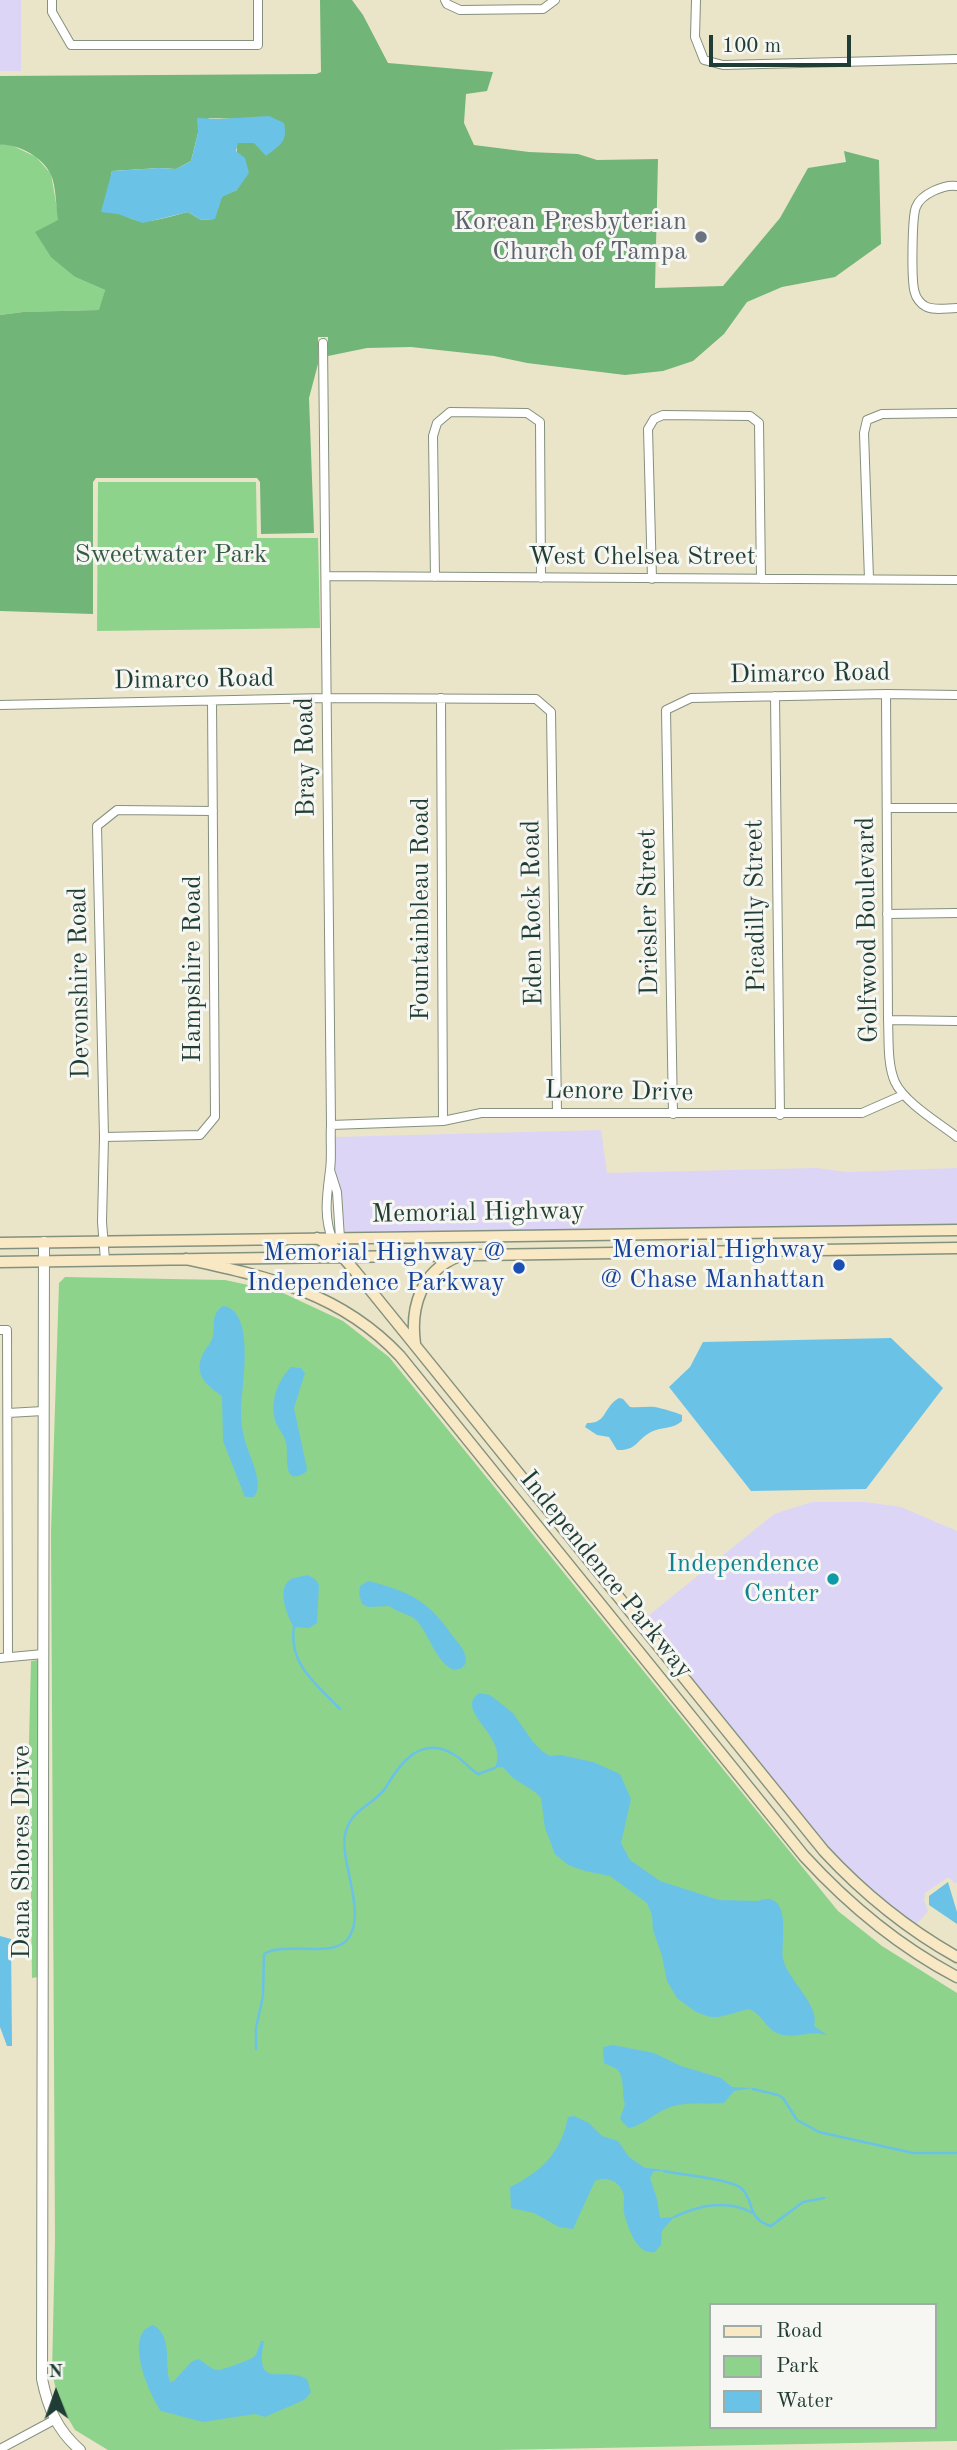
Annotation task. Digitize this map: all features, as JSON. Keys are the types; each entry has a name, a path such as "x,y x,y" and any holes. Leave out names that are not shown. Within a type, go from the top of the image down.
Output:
{"main road":[{"name":"Memorial Highway","path":"335,1242 511,1236 957,1230"},
{"path":"802,1232 802,1250"},
{"path":"649,1234 649,1252"},
{"path":"511,1236 512,1255"},
{"name":"Independence Parkway","path":"103,1241 317,1238 335,1242 415,1346 815,1841 875,1901 928,1940 957,1957"},
{"path":"0,1243 103,1241"},
{"path":"306,1257 335,1242"},
{"name":"Memorial Highway","path":"0,1262 957,1248"},
{"path":"415,1346 413,1314 418,1296 438,1270 461,1255"},
{"name":"Independence Parkway","path":"186,1259 250,1273 300,1288 350,1314 390,1346 804,1856 839,1893 872,1921 905,1946 957,1978"}],"street":[{"path":"52,0 52,12 71,45 258,45 258,0"},
{"path":"445,0 447,4 460,10 543,9 555,0"},
{"path":"696,0 695,37 704,60 723,65 957,59"},
{"path":"957,186 951,185 921,198 915,208 913,221 914,292 922,305 931,308 957,308"},
{"name":"Bray Road","path":"323,343 330,1170 337,1192 335,1242"},
{"path":"435,577 433,436 437,423 450,412 527,414 540,422 541,578"},
{"path":"870,579 864,433 867,420 882,414 957,413"},
{"path":"652,579 648,429 654,419 663,415 750,416 759,423 761,579"},
{"name":"West Chelsea Street","path":"326,576 957,580"},
{"name":"Golfwood Boulevard","path":"886,694 888,1020 891,1064 895,1081 903,1095"},
{"name":"Dimarco Road","path":"666,710 691,698 957,695"},
{"name":"Picadilly Street","path":"775,696 780,1115"},
{"name":"Dimarco Road","path":"0,705 327,698 536,699 551,712"},
{"name":"Fountainbleau Road","path":"442,698 443,1121"},
{"name":"Hampshire Road","path":"104,1137 200,1135 215,1117 212,701"},
{"name":"Driesler Street","path":"666,710 673,1114"},
{"name":"Eden Rock Road","path":"551,712 556,1112"},
{"path":"887,808 957,808"},
{"name":"Devonshire Road","path":"105,1260 102,1222 104,1137 97,826 117,810 213,811"},
{"path":"887,914 957,913"},
{"path":"888,1020 957,1021"},
{"path":"903,1095 957,1138"},
{"name":"Lenore Drive","path":"331,1125 443,1121 481,1113 862,1113 903,1095"},
{"name":"Dana Shores Drive","path":"44,1242 42,2358 45,2394 54,2420 61,2432 80,2450"},
{"path":"0,1330 7,1330 4,1657 43,1654"},
{"path":"8,1412 43,1411"},
{"path":"0,2449 54,2420"}],"shaded area":[{"path":"0,0 21,0 21,71 0,71"},
{"path":"601,1130 607,1173 816,1168 847,1172 957,1168 957,1224 345,1232 341,1192 335,1170 335,1137"},
{"path":"812,1502 866,1502 901,1507 957,1531 957,1882 955,1884 947,1878 925,1893 924,1900 928,1911 916,1925 862,1882 827,1847 643,1620 774,1514"}],"green space":[{"path":"320,0 352,0 363,15 388,63 493,72 487,91 466,94 464,123 474,145 529,152 578,154 597,160 658,159 655,288 723,286 780,218 808,168 846,162 844,151 879,160 881,244 835,277 782,287 747,302 724,334 693,361 663,371 625,375 411,347 367,348 328,356 328,337 318,337 318,364 309,398 314,533 261,534 260,482 257,478 96,478 93,482 93,614 0,611 0,315 99,310 105,290 75,277 51,257 35,232 58,220 54,184 47,169 36,158 14,146 0,145 0,76 321,72","holes":["209,118 239,119 254,143 237,143 237,190 222,196 214,219 201,220 188,212 153,220 134,220 116,208 107,197 112,171 176,169 191,161 198,133"]},
{"path":"9,144 36,157 51,174 59,220 36,232 75,277 105,290 100,310 0,315 0,145"},
{"name":"Sweetwater Park","path":"98,482 256,482 257,538 318,538 320,628 97,631"},
{"path":"65,1277 225,1280 281,1292 343,1321 389,1357 838,1911 882,1946 957,1993 957,2441 497,2450 108,2450 75,2430 59,2403 52,2372 55,2240 51,1532 59,1283"},
{"path":"38,1660 38,1977 32,1978 29,1743 31,1661"}],"water":[{"path":"269,116 284,123 284,139 266,156 254,143 238,143 236,151 245,158 249,173 237,190 222,197 215,219 201,220 188,212 143,223 118,214 101,212 112,171 176,169 191,161 198,133 197,118"},
{"path":"223,1306 233,1311 240,1321 243,1334 245,1350 241,1417 244,1437 257,1478 254,1497 245,1497 223,1441 222,1396 205,1382 200,1371 201,1358 212,1338 215,1316"},
{"path":"891,1338 943,1388 866,1489 751,1491 669,1387 690,1367 703,1342"},
{"path":"291,1367 301,1368 305,1373 294,1408 307,1469 298,1476 289,1473 287,1448 276,1423 273,1408 278,1386"},
{"path":"619,1398 630,1407 655,1407 682,1415 682,1421 651,1432 629,1449 617,1450 609,1437 597,1435 585,1427 587,1423 602,1418"},
{"path":"308,1575 319,1585 317,1623 309,1628 294,1627 286,1610 284,1588 291,1579"},
{"path":"368,1581 406,1593 434,1613 464,1651 466,1663 462,1668 455,1670 444,1663 412,1617 389,1606 368,1607 362,1604 360,1586"},
{"path":"479,1693 490,1695 513,1713 533,1742 550,1756 561,1755 593,1762 620,1774 631,1799 621,1843 630,1860 660,1881 719,1900 768,1899 776,1902 783,1918 785,1966 813,2009 814,2026 827,2035 815,2033 789,2036 777,2033 749,2009 710,2017 696,2012 677,1998 667,1981 647,1903 610,1876 568,1865 555,1854 545,1828 541,1798 513,1778 503,1767 495,1768 498,1756 495,1745 473,1708 473,1700"},
{"path":"948,1882 957,1912 957,1924 929,1905 929,1896"},
{"path":"0,1936 11,1939 12,2046 7,2046 0,2027"},
{"path":"613,2045 654,2053 681,2066 721,2078 732,2087 753,2088 734,2091 724,2103 688,2104 668,2108 637,2126 628,2128 620,2119 625,2104 621,2075 615,2068 604,2063 603,2047"},
{"path":"574,2116 589,2123 602,2136 618,2141 629,2157 645,2168 664,2171 654,2171 650,2178 660,2218 674,2217 662,2231 661,2245 655,2252 643,2250 634,2240 624,2213 623,2192 618,2184 609,2180 595,2181 573,2229 559,2227 534,2213 511,2208 510,2187 531,2175 548,2160 560,2141 568,2117"},
{"path":"154,2325 160,2330 166,2344 170,2382 191,2362 198,2359 218,2370 248,2360 254,2357 261,2341 264,2341 262,2357 267,2372 298,2375 307,2379 311,2392 304,2400 265,2417 255,2414 203,2422 161,2411 145,2378 139,2351 140,2339 145,2330"}],"waterway":[{"path":"294,1627 293,1640 300,1663 340,1709"},
{"path":"256,2049 256,2028 263,1996 264,1954 273,1950 330,1948 347,1940 353,1930 354,1904 346,1860 345,1835 357,1813 381,1793 405,1761 421,1750 442,1749 457,1756 478,1774 495,1768"},
{"path":"753,2089 783,2098 797,2120 819,2132 913,2153 957,2153"},
{"path":"664,2171 716,2180 741,2188 754,2214 763,2223 771,2226 803,2202 824,2198"},
{"path":"674,2217 714,2205 733,2206 753,2213"}],"place":[{"name":"Korean Presbyterian Church of Tampa","path":"701,237"},
{"name":"Memorial Highway @ Chase Manhattan","path":"839,1265"},
{"name":"Memorial Highway @ Independence Parkway","path":"519,1268"},
{"name":"Independence Center","path":"833,1579"}]}
